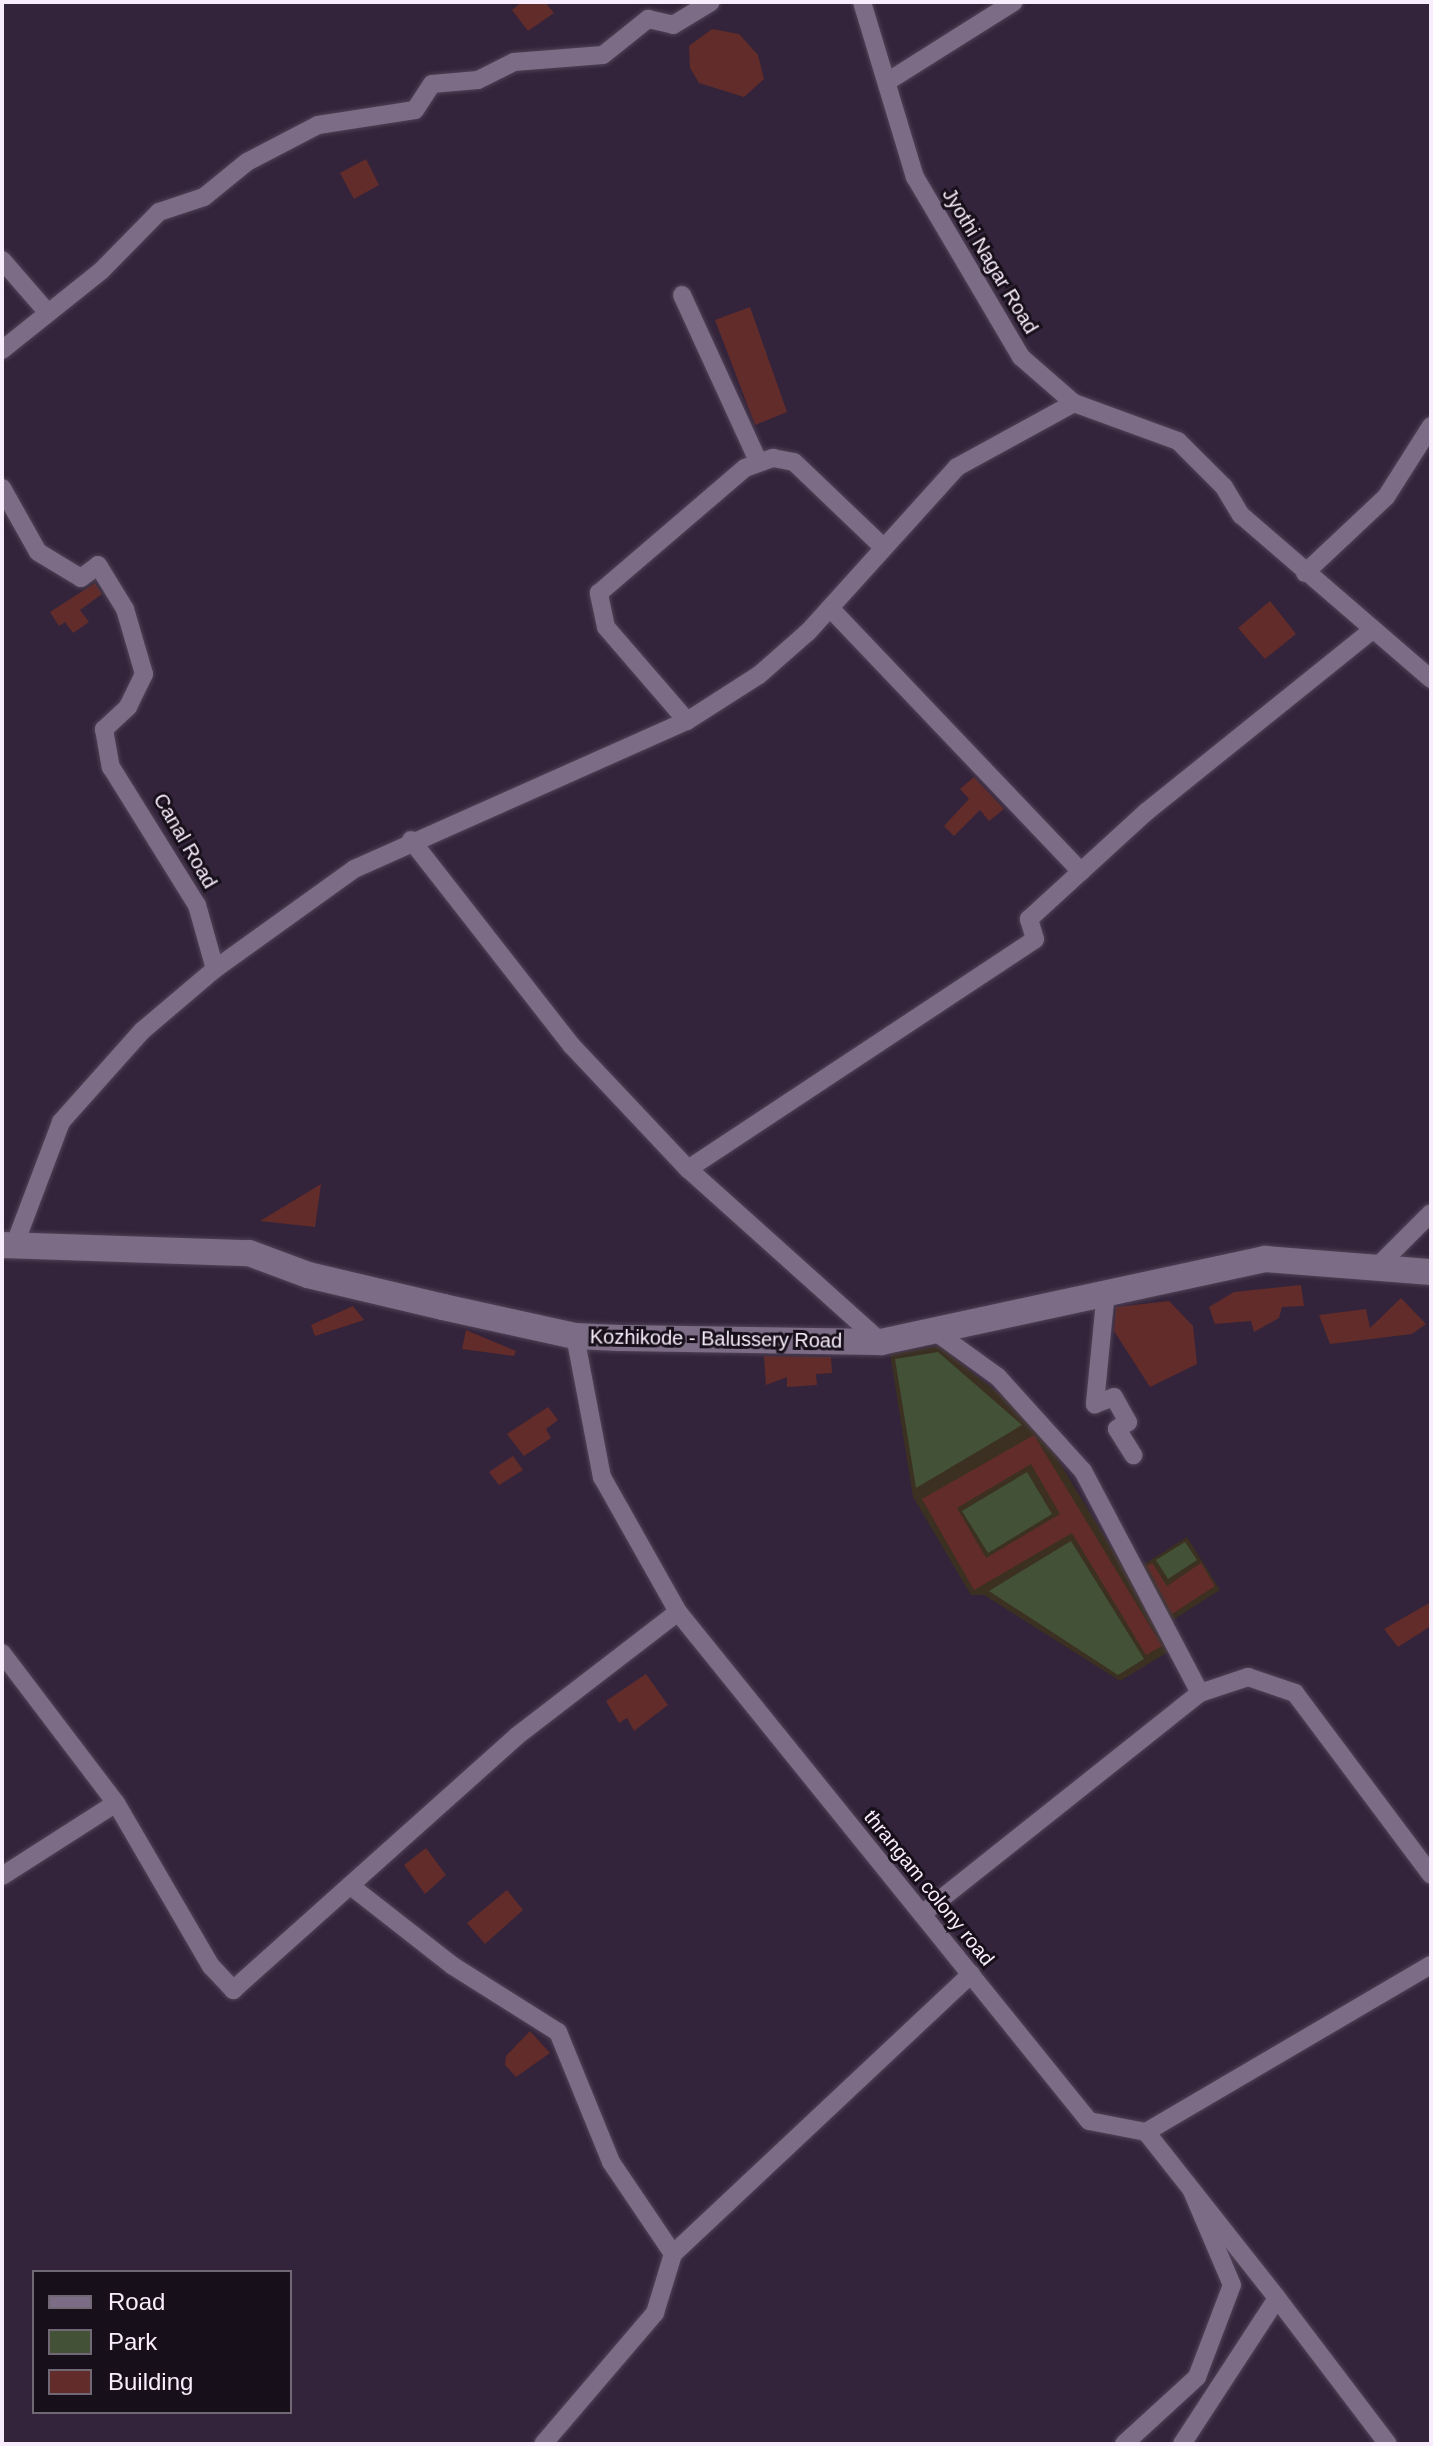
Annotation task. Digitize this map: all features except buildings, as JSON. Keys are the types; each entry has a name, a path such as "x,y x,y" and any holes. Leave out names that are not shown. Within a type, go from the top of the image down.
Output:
{"main road":[{"name":"Kozhikode - Balussery Road","path":"8,1244 249,1253 308,1275 575,1336 881,1342 1265,1259 1380,1264 1431,1272"}],"street":[{"path":"2,350 48,313 159,212 204,197 247,162 318,125 415,110 432,84 478,80 514,62 603,55 648,19 673,25 711,2"},
{"name":"Jyothi Nagar Road","path":"862,2 890,80 915,177 1021,357 1074,403 1178,441 1224,487 1241,515 1370,632 1431,679"},
{"path":"890,80 1014,2"},
{"path":"2,260 48,313"},
{"path":"682,295 758,461"},
{"path":"8,1244 61,1122 142,1031 215,969 354,869 411,840 687,721 759,675 830,608 881,545 957,467 1074,403"},
{"path":"1305,573 1386,497 1431,426"},
{"path":"687,721 606,627 599,593 758,461 794,462 881,545"},
{"name":"Canal Road","path":"2,488 38,552 81,578 98,565 125,609 144,674 128,707 104,729 111,767 197,905 215,969"},
{"path":"830,608 1081,872"},
{"path":"688,1169 1035,939 1029,919 1081,872 1370,632"},
{"path":"411,840 572,1046 688,1169 881,1342"},
{"path":"1380,1264 1431,1213"},
{"path":"1106,1291 1095,1404 1114,1397 1128,1422 1117,1429 1133,1455"},
{"path":"933,1330 998,1377 1083,1471 1200,1693"},
{"name":"thrangam colony road","path":"575,1336 602,1477 678,1612 1089,2121 1146,2132"},
{"path":"2,1653 116,1803 211,1966 233,1990 352,1887 517,1736 678,1612"},
{"path":"922,1914 1200,1693 1248,1677 1295,1693 1431,1875"},
{"path":"2,1876 116,1803"},
{"path":"352,1887 453,1966 558,2032 611,2162 673,2254"},
{"path":"1388,2444 1146,2132 1431,1965"},
{"path":"543,2444 655,2313 673,2254 971,1974"},
{"path":"1124,2444 1197,2377 1232,2285 1191,2189"},
{"path":"1182,2444 1277,2298"}],"shaded area":[{"path":"939,1346 1035,1422 1173,1649 1120,1681 984,1595 971,1595 913,1497 890,1354"},
{"path":"1187,1537 1220,1590 1168,1623 1135,1570"}],"green space":[{"path":"938,1352 1022,1425 916,1488 895,1359"},
{"path":"1027,1472 1052,1514 988,1553 962,1511"},
{"path":"1071,1541 1144,1659 1118,1675 989,1591"},
{"path":"1185,1542 1197,1560 1168,1579 1156,1560"}]}
